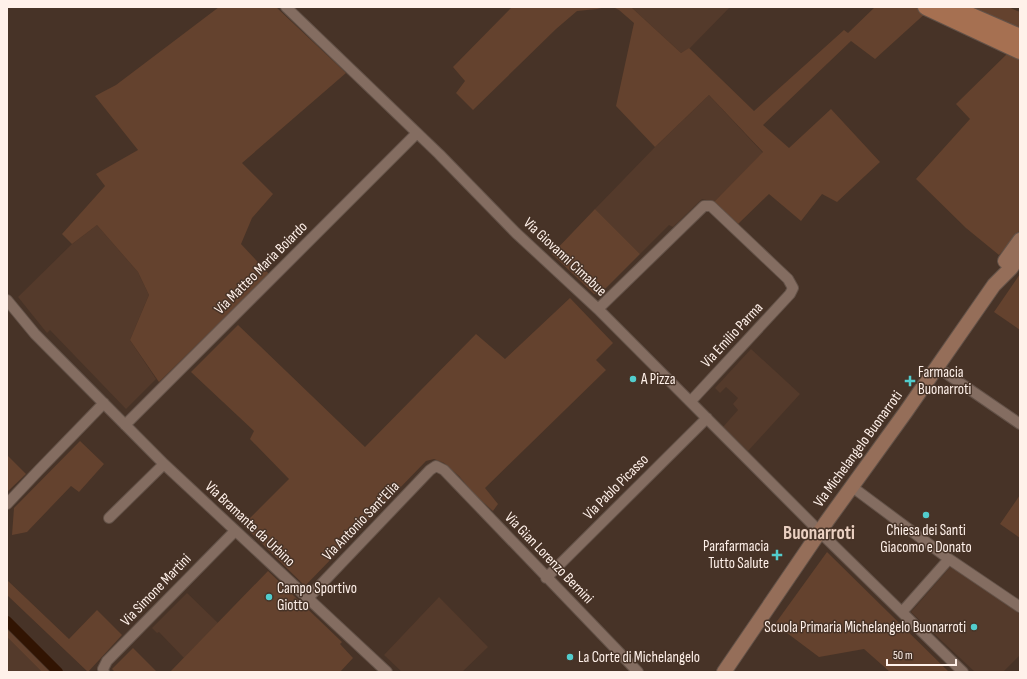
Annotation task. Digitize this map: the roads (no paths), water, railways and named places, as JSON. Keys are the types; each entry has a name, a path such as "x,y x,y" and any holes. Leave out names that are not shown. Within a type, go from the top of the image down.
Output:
{"main road":[{"path":"926,7 1020,51"},
{"path":"951,7 1020,37"}],"street":[{"name":"Via Giovanni Cimabue","path":"286,7 417,133 516,233 598,308 820,532 963,672"},
{"name":"Via Matteo Maria Boiardo","path":"125,425 417,133"},
{"name":"Via Emilio Parma","path":"598,308 704,206 711,206 788,279 793,288 790,294 691,401"},
{"name":"Via Michelangelo Buonarroti","path":"994,285 1004,262 1020,240"},
{"name":"Via Michelangelo Buonarroti","path":"724,672 851,486 938,367 994,285 1011,268 1020,255"},
{"name":"Via Bramante da Urbino","path":"7,300 34,334 164,464 387,672"},
{"path":"938,367 1020,424"},
{"path":"7,504 104,403"},
{"name":"Via Pablo Picasso","path":"546,578 707,418"},
{"path":"109,518 164,464"},
{"name":"Via Gian Lorenzo Bernini","path":"436,466 444,470 546,578 638,672"},
{"name":"Via Antonio Sant'Elia","path":"308,598 430,470 436,466"},
{"path":"851,486 949,559 1020,607"},
{"name":"Via Simone Martini","path":"104,672 103,669 107,661 235,531"},
{"path":"902,612 949,559"}],"waterway":[{"path":"7,621 58,672"}],"place":[{"name":"A Pizza","path":"633,379"},
{"name":"Farmacia Buonarroti","path":"910,381"},
{"name":"Chiesa dei Santi Giacomo e Donato","path":"926,515"},
{"name":"Parafarmacia Tutto Salute","path":"777,555"},
{"name":"Campo Sportivo Giotto","path":"269,597"},
{"name":"Scuola Primaria Michelangelo Buonarroti","path":"974,627"},
{"name":"La Corte di Michelangelo","path":"570,657"}],"district":[{"name":"Buonarroti","path":"819,533"}]}
